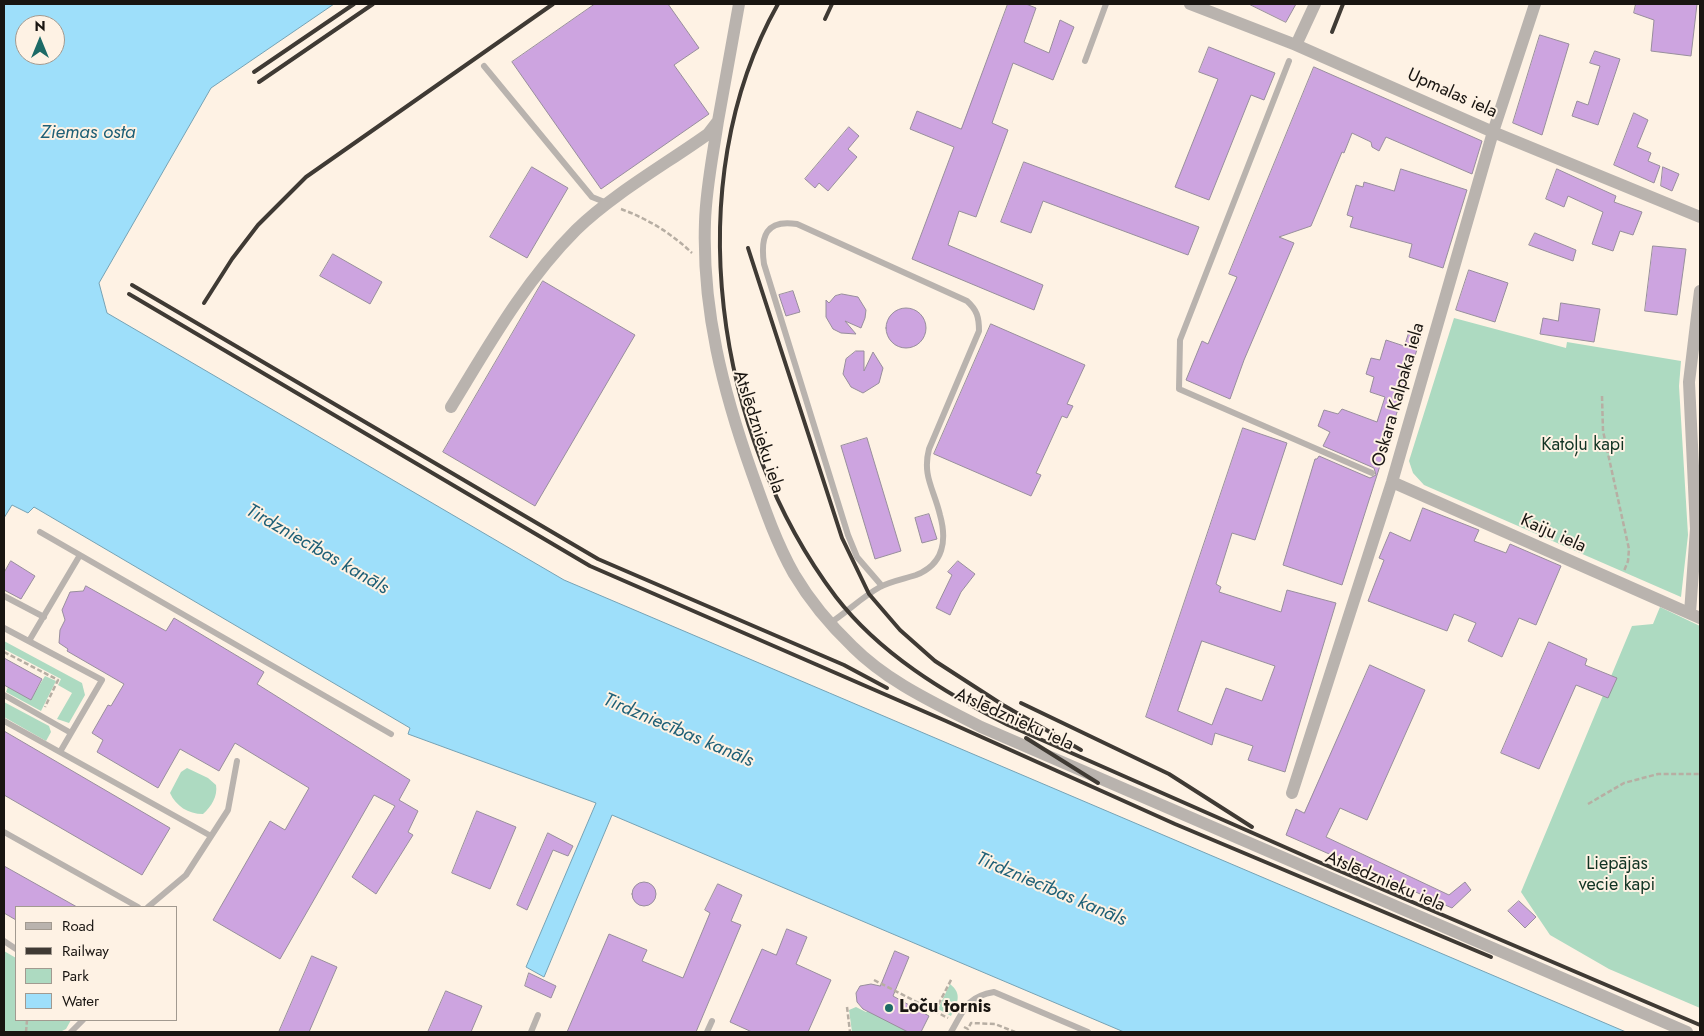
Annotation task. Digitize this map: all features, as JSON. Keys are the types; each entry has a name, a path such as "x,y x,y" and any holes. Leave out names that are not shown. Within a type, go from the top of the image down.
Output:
{"street":[{"name":"Atslēdznieku iela","path":"739,4 709,174 705,222 706,266 716,355 742,446 768,518 794,574 830,623 854,649 884,673 982,727 1687,1032"},
{"name":"Upmalas iela","path":"1190,4 1296,45 1493,132 1700,217"},
{"path":"1296,45 1315,4"},
{"name":"Oskara Kalpaka iela","path":"1292,794 1392,482 1493,132 1535,4"},
{"path":"451,407 520,295 576,230 608,204 708,134 718,121"},
{"path":"1695,615 1696,424 1689,382 1700,291"},
{"name":"Kaiju iela","path":"1392,482 1695,615"}],"lane":[{"path":"1084,61 1106,4"},
{"path":"1289,61 1180,340 1179,389 1372,472"},
{"path":"484,66 592,197 608,204"},
{"path":"830,623 882,586 918,574 932,565 940,553 945,537 940,513 926,475 926,461 929,449 979,331 979,319 976,310 967,301 797,224 783,222 771,226 765,235 762,252 764,264 848,535 857,557 882,586"},
{"path":"40,532 392,734"},
{"path":"29,641 80,555"},
{"path":"4,596 44,617"},
{"path":"4,628 102,680 60,752"},
{"path":"4,695 71,733"},
{"path":"4,721 211,836"},
{"path":"149,906 186,875 228,810 237,761"},
{"path":"4,832 136,906"},
{"path":"4,941 15,947"},
{"path":"951,1032 967,1003 980,995 994,992 1088,1032"},
{"path":"531,1032 538,1015"},
{"path":"71,1032 82,1021"},
{"path":"707,1032 712,1021"}],"path":[{"path":"608,204 643,217 677,238 706,266"},
{"path":"1602,396 1603,432 1629,549 1628,561 1618,582"},
{"path":"4,652 58,680 40,716"},
{"path":"1588,804 1624,783 1658,774 1700,774"},
{"path":"935,1011 952,978"},
{"path":"874,980 968,1029 972,1023 994,1024 1014,1032"},
{"path":"847,1007 850,1032"}],"green space":[{"name":"Katoļu kapi","path":"1454,318 1566,348 1567,342 1681,361 1679,386 1688,535 1681,597 1424,485 1413,473 1409,461"},
{"name":"Liepājas vecie kapi","path":"1660,607 1700,626 1700,1008 1609,969 1550,935 1521,892 1632,626 1653,624"},
{"path":"4,641 82,683 85,695 69,723 57,719 72,693 58,685 61,679 4,649"},
{"path":"45,676 56,681 41,711 6,692 8,687 31,699"},
{"path":"4,702 49,726 51,732 46,741 4,717"},
{"path":"187,768 208,778 216,785 213,801 203,814 192,813 183,808 170,793 181,772"},
{"path":"4,951 15,957 15,1021 70,1021 66,1029 60,1032 4,1032"},
{"path":"950,984 958,995 957,1003 951,1016 938,1009"},
{"path":"856,1007 866,1012 869,1010 908,1032 852,1032 849,1010"}],"water":[{"path":"4,4 334,4 211,88 99,283 107,313 564,580 1626,1032 1124,1032 612,815 544,977 526,967 596,803 408,734 410,728 34,507 28,513 12,505 4,518"}],"building":[{"path":"595,4 668,4 699,48 674,65 709,114 601,189 512,62"},
{"path":"1008,4 1026,4 1036,8 1024,42 1049,53 1060,20 1074,27 1053,80 1013,63 992,123 1008,130 976,217 959,211 948,245 1043,285 1034,310 912,259 954,147 910,129 917,111 961,129"},
{"path":"1249,4 1296,4 1286,22"},
{"path":"1636,4 1697,4 1691,56 1651,51 1654,20 1634,13"},
{"path":"1540,35 1569,44 1542,135 1513,123"},
{"path":"1209,47 1275,73 1264,100 1251,95 1209,200 1175,187 1218,79 1199,72"},
{"path":"1595,51 1620,59 1598,125 1572,116 1577,101 1588,105 1600,66 1590,63"},
{"path":"1314,67 1482,141 1472,174 1386,137 1379,151 1372,147 1371,142 1352,133 1311,226 1279,237 1294,243 1244,360 1230,399 1186,380 1202,341 1208,344 1237,277 1229,274"},
{"path":"1634,113 1648,120 1637,147 1651,153 1648,161 1660,166 1654,183 1614,165"},
{"path":"849,127 859,136 848,149 857,157 828,191 819,183 815,188 805,179"},
{"path":"1024,162 1199,227 1188,255 1043,201 1031,233 1001,222"},
{"path":"532,167 568,188 527,258 490,237"},
{"path":"1663,167 1679,174 1672,191 1661,186"},
{"path":"1401,169 1467,190 1443,268 1409,257 1412,244 1350,227 1353,217 1347,215 1356,185 1363,187 1364,182 1394,191"},
{"path":"1557,169 1616,196 1614,202 1642,212 1633,235 1620,231 1613,251 1592,244 1603,212 1568,196 1564,207 1546,199"},
{"path":"1535,233 1576,250 1573,261 1529,245"},
{"path":"1653,246 1686,249 1677,315 1645,311"},
{"path":"333,254 382,282 370,304 320,276"},
{"path":"1469,270 1508,283 1495,322 1456,310"},
{"path":"543,281 635,335 535,506 443,452"},
{"path":"793,291 800,312 786,316 779,295"},
{"path":"842,294 858,297 866,310 861,328 845,321 856,334 841,333 833,329 826,317 826,300 829,303 835,296"},
{"path":"1561,303 1600,309 1594,342 1540,334 1543,318 1558,321"},
{"path":"902,308 910,308 917,311 923,317 926,328 923,339 917,345 910,348 902,348 895,345 889,339 886,332 886,324 889,317 895,311"},
{"path":"991,324 1085,365 1067,404 1073,406 1067,418 1062,416 1036,473 1041,475 1031,496 934,454"},
{"path":"1409,333 1421,337 1342,585 1283,565 1315,459 1319,456 1370,478 1376,475 1374,468 1323,446 1330,432 1318,426 1324,410 1338,414 1342,409 1377,422 1385,397 1370,392 1374,377 1366,374 1371,358 1380,360 1386,340 1404,346"},
{"path":"856,351 864,351 864,371 873,352 883,368 879,383 863,393 851,387 843,374 846,359"},
{"path":"1243,428 1287,443 1255,540 1232,533 1216,584 1221,587 1219,592 1281,612 1287,590 1336,603 1285,772 1248,760 1253,746 1215,733 1212,745 1146,717","holes":["1202,641 1275,666 1262,701 1226,688 1212,725 1178,711"]},
{"path":"867,438 901,551 875,559 841,446"},
{"path":"1423,508 1479,530 1474,541 1506,553 1510,544 1561,566 1536,625 1519,618 1502,657 1468,641 1476,623 1454,614 1447,631 1368,601 1384,560 1379,558 1390,532 1410,541"},
{"path":"929,514 937,539 922,543 915,518"},
{"path":"11,561 35,576 21,599 4,590 4,573"},
{"path":"958,561 975,574 961,592 950,615 936,608 952,575 948,572"},
{"path":"86,586 166,631 174,618 264,672 257,684 410,780 399,800 418,811 408,832 413,835 376,894 352,877 395,806 374,795 280,959 213,920 270,821 285,830 309,788 235,743 219,771 180,749 158,788 97,752 103,740 92,733 108,705 111,706 124,684 67,651 68,649 59,643 60,630 65,620 62,610 70,592 83,591"},
{"path":"1549,642 1587,659 1585,665 1617,678 1608,698 1576,685 1539,769 1501,753"},
{"path":"4,658 42,679 31,700 4,685"},
{"path":"1370,665 1425,690 1367,820 1340,808 1326,837 1449,895 1465,882 1471,890 1452,908 1286,835 1296,809 1304,813"},
{"path":"4,731 170,828 142,875 4,795"},
{"path":"477,811 516,827 490,889 452,873"},
{"path":"548,833 573,846 568,856 553,850 527,910 517,905"},
{"path":"4,866 75,906 15,906 15,919 4,913"},
{"path":"644,882 652,886 656,894 652,902 644,906 636,902 632,894 636,886"},
{"path":"718,884 742,895 731,921 741,925 696,1032 567,1032 609,934 647,950 642,961 683,978 710,913 705,910"},
{"path":"1519,901 1536,917 1525,928 1508,911"},
{"path":"787,929 807,937 796,964 831,980 808,1032 752,1032 730,1022 762,949 776,955"},
{"name":"Loču tornis","path":"895,951 909,957 893,996 929,1016 921,1032 908,1032 863,1009 857,1002 856,993 860,986 871,984 880,986"},
{"path":"312,956 337,967 309,1032 279,1032"},
{"path":"529,973 556,986 551,998 525,986"},
{"path":"446,991 482,1006 471,1032 428,1032"}],"railway":[{"path":"254,72 354,4"},
{"path":"259,82 373,4"},
{"path":"204,303 232,259 258,225 306,177 553,4"},
{"path":"778,4 747,74 727,150 720,228 724,308 738,386 762,462 795,533 836,597 853,618 893,654 915,670 961,700 1008,725 1314,860 1700,1025"},
{"path":"825,19 832,4"},
{"path":"1332,32 1343,4"},
{"path":"748,248 842,538 869,594 900,630 935,661 1003,705 1081,750"},
{"path":"132,285 598,559 844,665 887,688"},
{"path":"129,294 590,566 946,721 1175,824 1491,957"},
{"path":"1021,703 1169,774 1252,827"},
{"path":"1026,738 1098,783"}],"place":[{"name":"Loču tornis","path":"889,1008"}],"water label":[{"name":"Ziemas osta","path":"88,133"},
{"name":"Tirdzniecības kanāls","path":"317,550"},
{"name":"Tirdzniecības kanāls","path":"678,731"},
{"name":"Tirdzniecības kanāls","path":"1051,890"}]}
